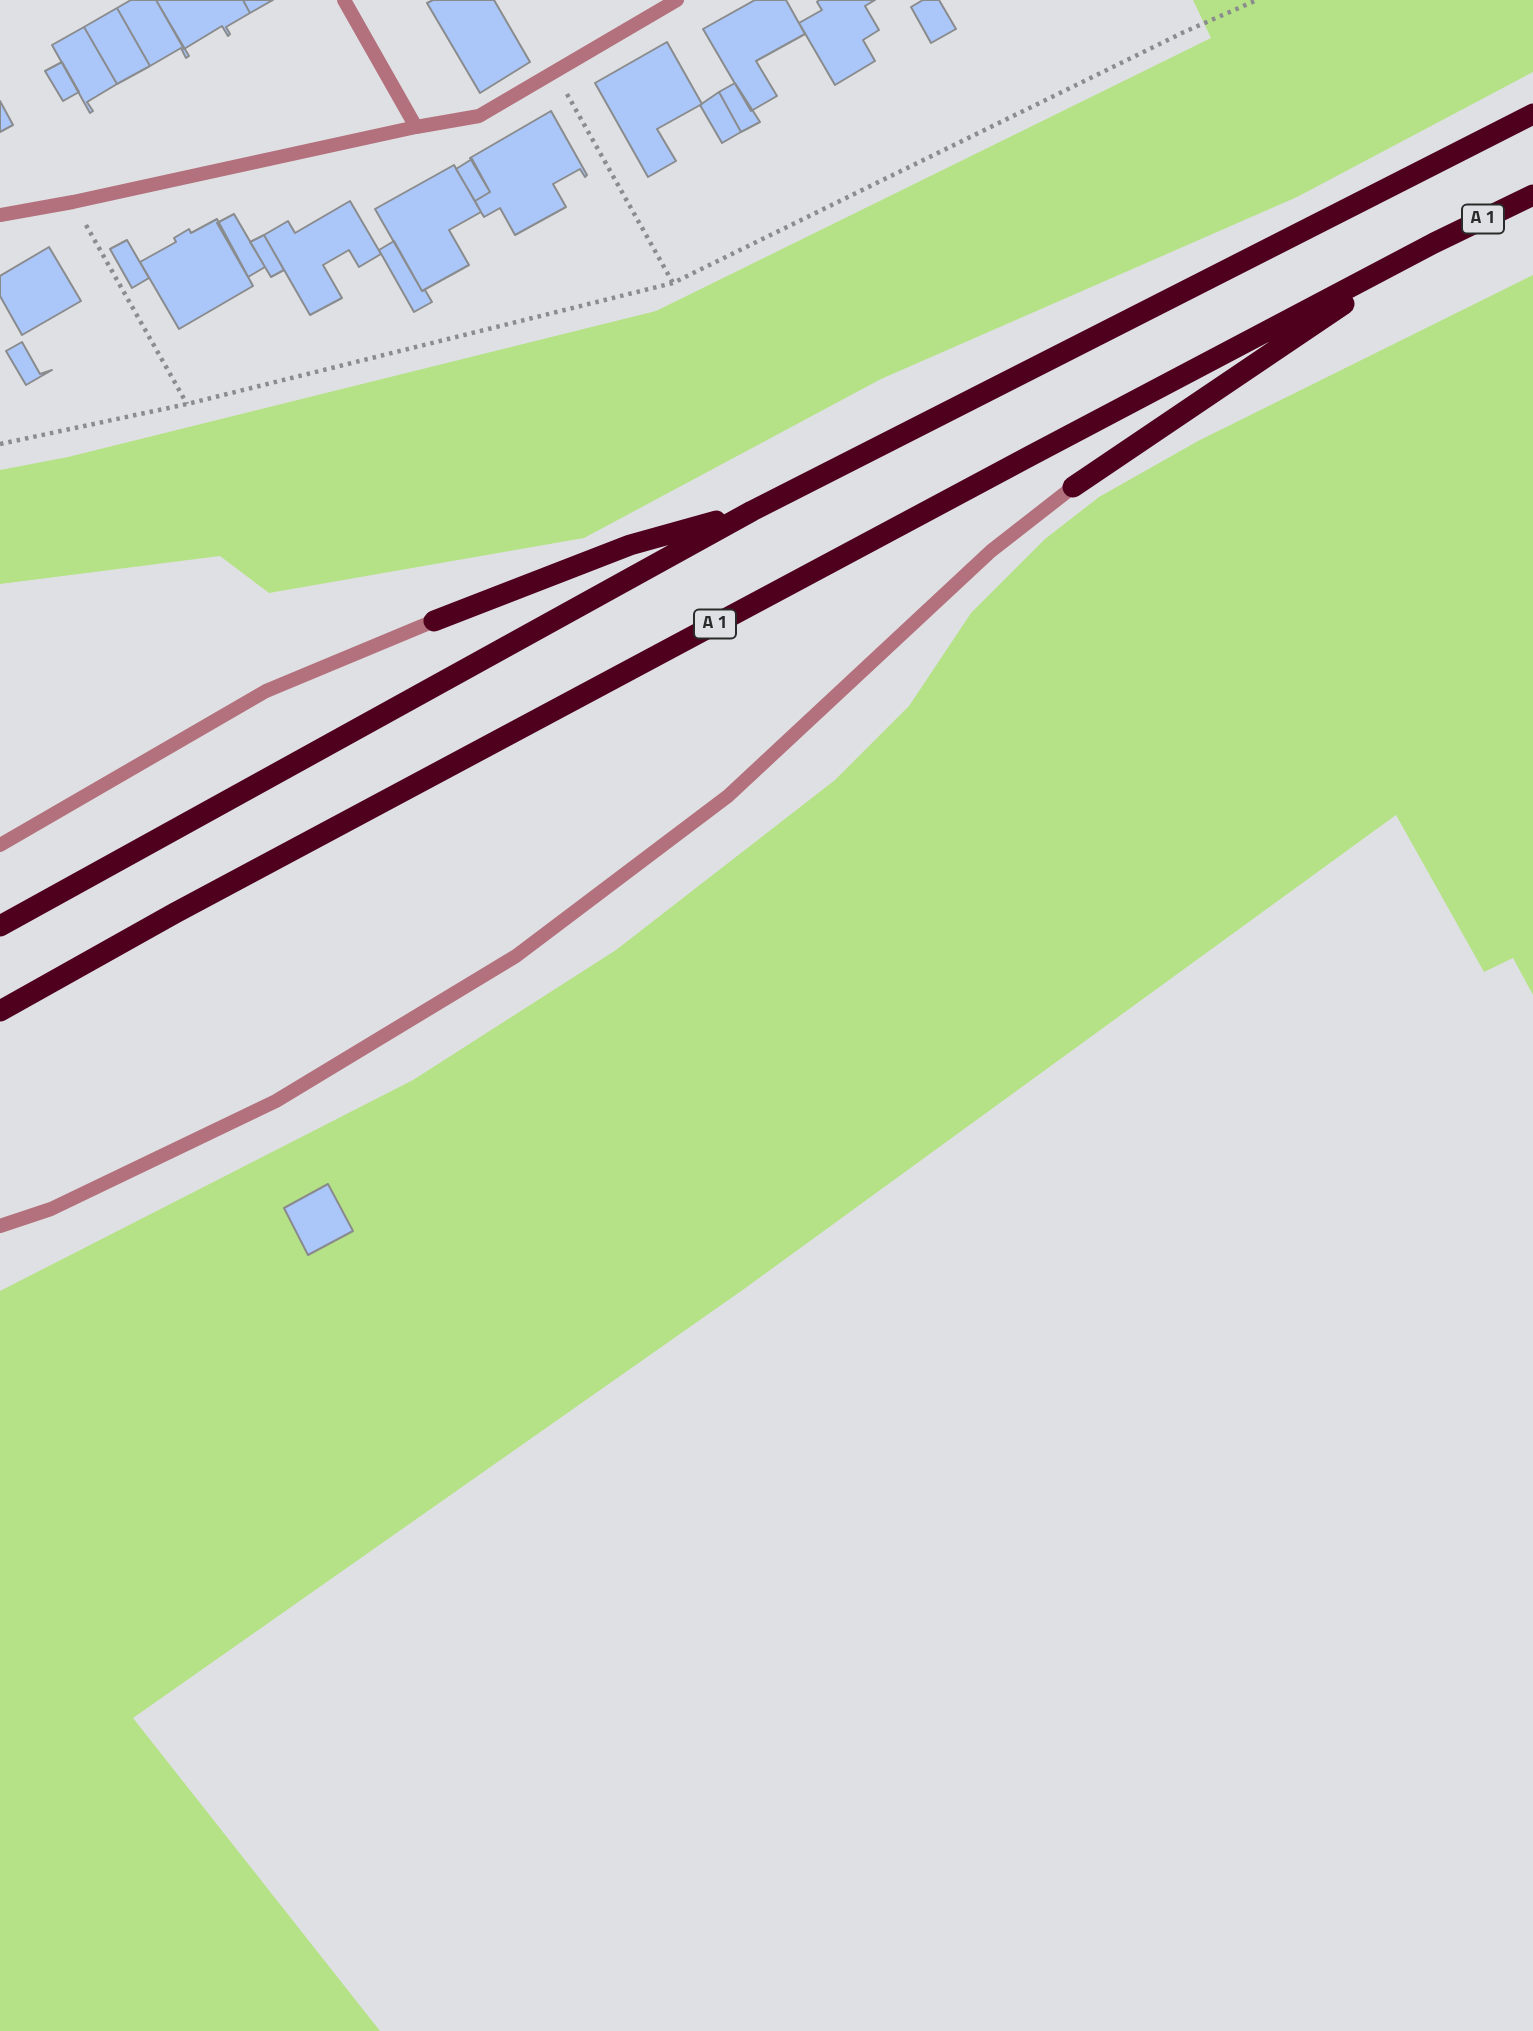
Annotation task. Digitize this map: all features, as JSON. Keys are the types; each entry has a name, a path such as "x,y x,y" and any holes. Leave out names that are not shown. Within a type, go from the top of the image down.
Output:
{"highway":[{"path":"0,926 752,511 1533,114"},
{"name":"A 1","path":"0,1011 175,913 1434,243 1533,195"},
{"path":"1073,487 1434,243"},
{"path":"434,621 630,545 752,511"}],"street":[{"path":"344,0 416,127"},
{"path":"0,215 478,116 556,74 677,0"},
{"path":"0,1226 51,1209 276,1101 516,956 728,796 991,551 1073,487"},
{"path":"0,845 266,691 434,621"}],"path":[{"path":"0,444 187,404 673,283 1184,32 1257,0"},
{"path":"556,74 673,283"},
{"path":"73,202 187,404"}],"green space":[{"path":"1193,0 1533,0 1533,72 1297,197 881,379 584,538 269,593 220,556 0,584 0,470 68,457 656,311 1211,38"},
{"path":"1533,275 1533,995 1513,958 1484,972 1396,815 744,1289 133,1718 380,2031 0,2031 0,1291 413,1080 616,950 835,780 909,706 971,613 1045,539 1099,497 1198,441"}],"building":[{"path":"131,0 156,0 189,56 186,58 181,48 150,66 117,8"},
{"path":"156,0 243,0 250,13 226,27 230,34 228,36 222,26 184,49"},
{"path":"243,0 273,0 250,13"},
{"path":"433,0 494,0 530,62 480,93 427,3"},
{"path":"755,0 786,0 805,34 756,61 777,96 751,111 703,29"},
{"path":"875,0 865,6 879,30 863,40 875,61 835,85 799,23 822,10 817,2"},
{"path":"923,0 939,0 956,29 931,43 911,7"},
{"path":"117,8 150,66 117,84 84,27"},
{"path":"84,27 117,84 87,102 93,111 90,113 52,45"},
{"path":"667,42 702,104 657,129 676,161 648,177 595,83"},
{"path":"62,62 79,92 63,101 45,71"},
{"path":"735,83 760,122 741,132 719,92"},
{"path":"719,92 741,132 722,143 700,105"},
{"path":"0,101 13,125 0,132"},
{"path":"551,111 587,175 585,177 580,169 553,184 566,207 515,235 500,208 484,217 481,212 475,201 490,192 470,158"},
{"path":"472,159 490,192 475,201 456,169"},
{"path":"454,165 481,212 449,230 469,265 422,291 375,209"},
{"path":"350,201 381,254 359,267 349,250 323,265 342,298 310,315 264,235 288,221 295,233"},
{"path":"234,214 265,267 248,277 217,223"},
{"path":"217,219 253,286 179,329 140,262 176,242 174,238 189,229 191,233"},
{"path":"264,235 284,270 271,277 250,242"},
{"path":"127,240 149,278 132,288 110,249"},
{"path":"394,241 422,291 425,290 432,302 414,312 379,250"},
{"path":"49,247 81,301 22,335 0,296 0,276"},
{"path":"22,342 40,374 52,370 26,385 6,351"},
{"path":"328,1184 353,1231 308,1255 284,1208"}]}
